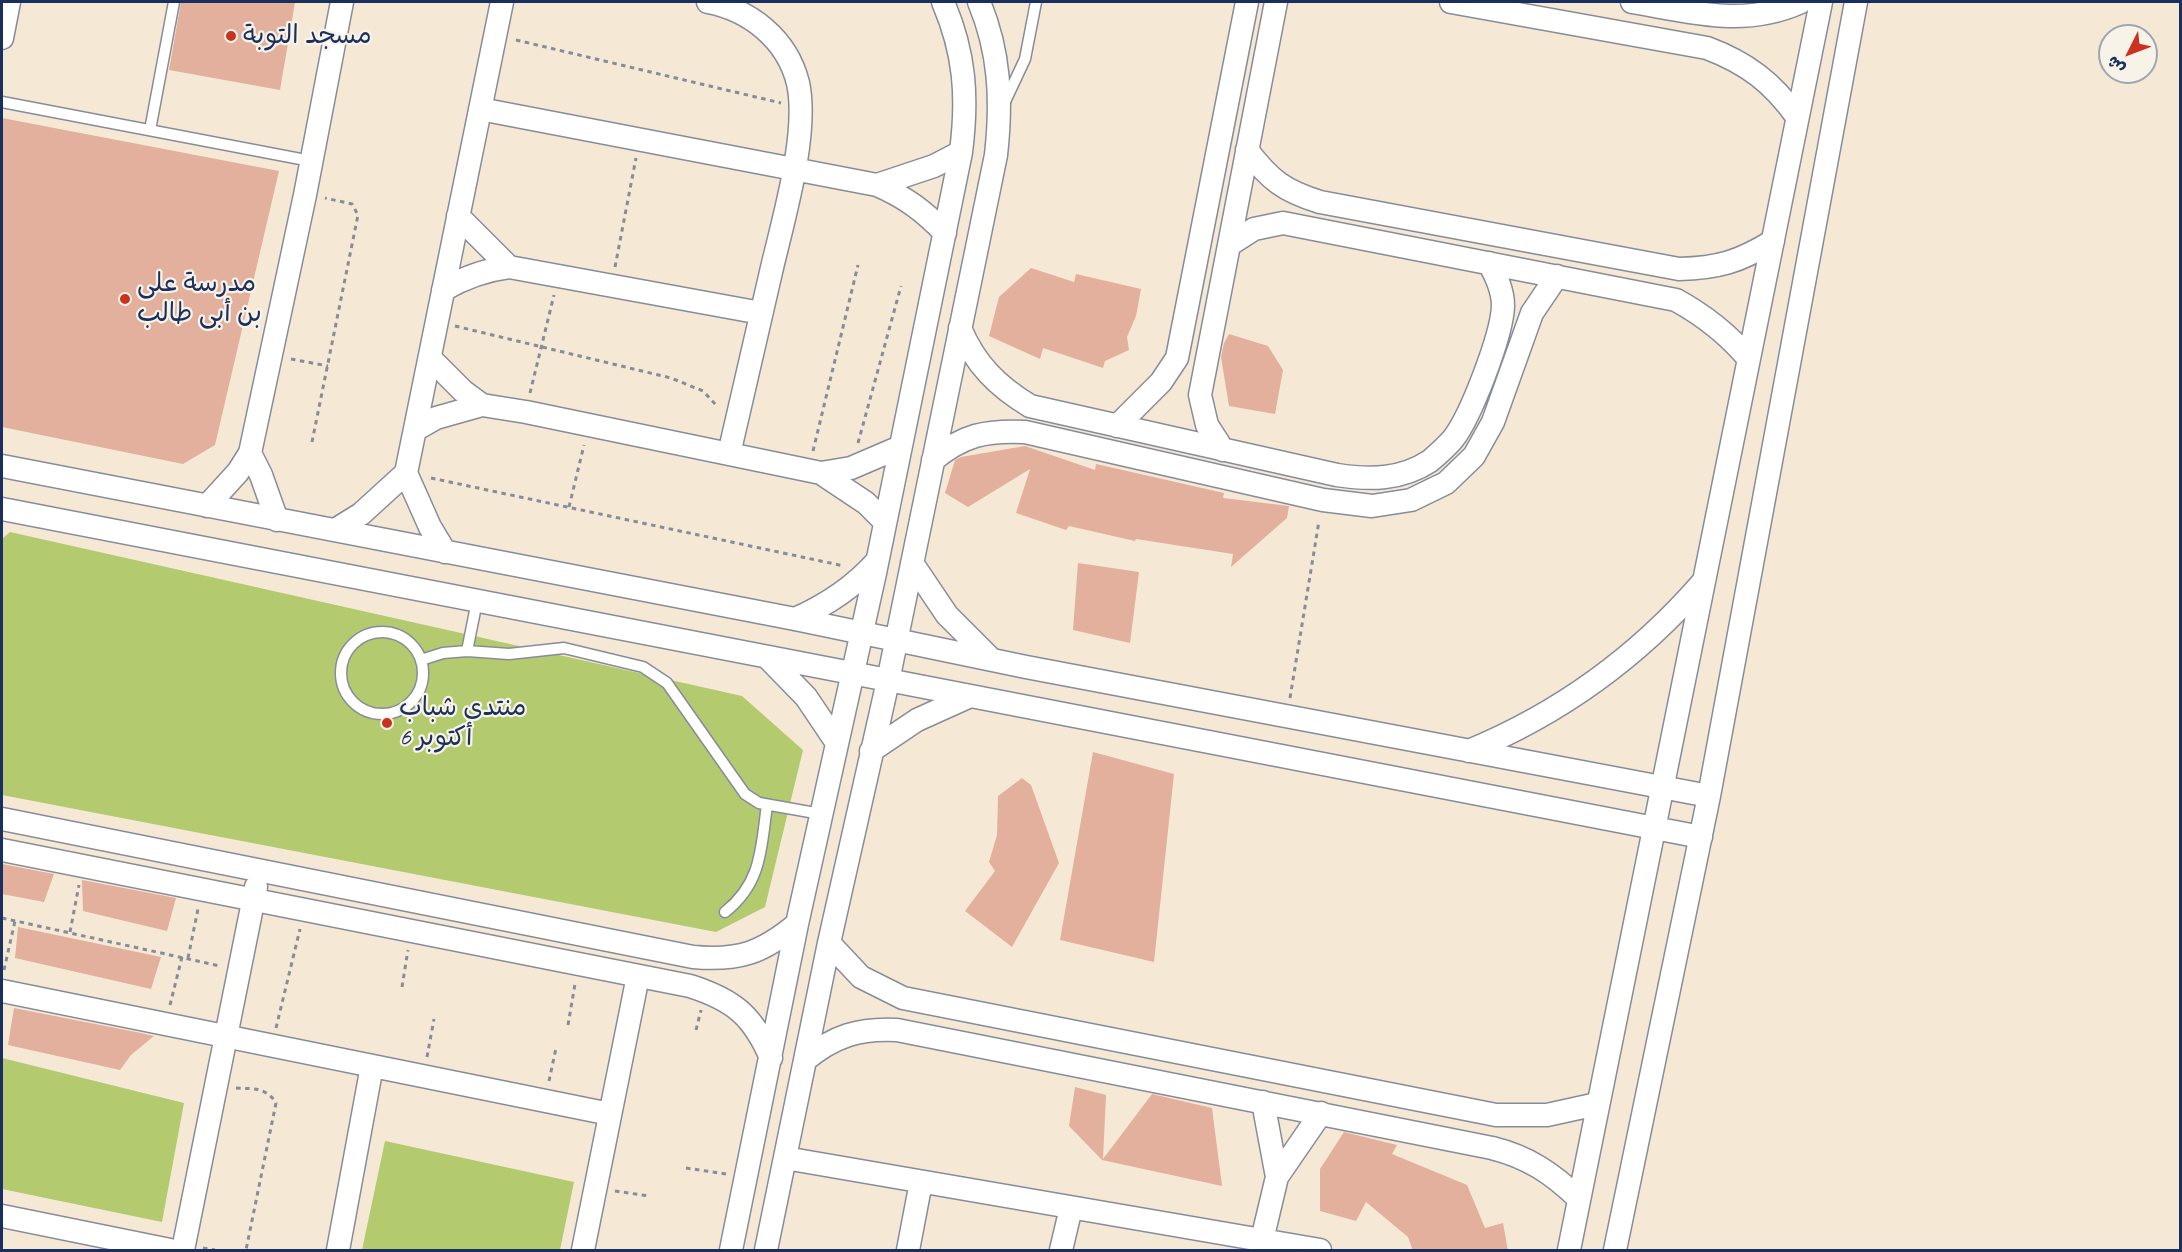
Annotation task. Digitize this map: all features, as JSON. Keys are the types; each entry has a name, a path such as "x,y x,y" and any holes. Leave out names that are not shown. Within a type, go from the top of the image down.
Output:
{"street":[{"path":"2,38 9,2"},
{"path":"207,506 238,472 250,453 305,195 342,2"},
{"path":"335,531 377,501 406,473 502,2"},
{"path":"708,2 741,11 766,29 785,54 793,72 797,82 800,107 795,168 729,454"},
{"path":"731,1251 797,924 854,674 873,566 885,522 961,152 966,110 963,67 953,25 943,2"},
{"path":"766,1251 829,943 888,681 996,155 1001,111 998,63 987,20 979,2"},
{"path":"1117,426 1161,382 1177,358 1247,2"},
{"path":"1223,450 1207,424 1200,396 1276,2"},
{"path":"1451,2 1707,48 1734,58 1759,73 1780,93 1797,117"},
{"path":"1633,2 1714,16 1744,18 1773,13 1801,2"},
{"path":"1569,1251 1821,2"},
{"path":"1615,1251 1709,796 1857,2"},
{"path":"1707,48 1718,45 1724,35 1722,24 1714,16"},
{"path":"480,109 877,185 903,196 945,233"},
{"path":"1247,150 1265,175 1291,193 1320,202 1679,269 1712,268 1734,262 1773,241"},
{"path":"877,185 934,166 961,152"},
{"path":"1312,227 1306,220 1305,211 1311,204 1320,202"},
{"path":"458,216 509,267"},
{"path":"1229,245 1254,229 1283,223 1676,300 1704,315 1728,334 1749,358"},
{"path":"960,328 969,351 987,374 1009,393 1030,406 1223,450 1369,480 1401,475 1430,460 1453,439 1469,411 1501,325 1503,304 1499,282 1490,262"},
{"path":"444,290 464,278 486,270 509,267 761,314"},
{"path":"1676,300 1686,295 1691,285 1688,275 1679,269"},
{"path":"933,460 952,445 975,435 999,431 1024,432 1323,500 1372,507 1411,500 1446,483 1474,456 1493,422 1532,313 1557,276"},
{"path":"1493,345 1498,339 1513,340 1517,347 1517,355"},
{"path":"430,357 463,391 482,405"},
{"path":"1177,358 1179,367 1187,373 1197,373 1204,366"},
{"path":"416,430 444,415 482,405 526,412 814,472 851,468 900,447"},
{"path":"1024,432 1017,426 1016,417 1021,409 1030,406"},
{"path":"250,453 261,475 277,520"},
{"path":"2,466 795,619 896,642 1709,796"},
{"path":"814,472 866,503 885,522"},
{"path":"406,473 426,518 445,552"},
{"path":"5,511 1701,837"},
{"path":"912,563 947,615 992,660"},
{"path":"795,619 822,607 846,591 873,566"},
{"path":"1469,751 1538,719 1602,678 1660,629 1704,581"},
{"path":"767,657 806,697 837,743"},
{"path":"871,751 917,720 968,697"},
{"path":"2,819 693,957 722,959 750,954 775,942 797,924"},
{"path":"2,850 579,964 717,995 741,1011 759,1032 771,1058"},
{"path":"183,1251 260,871"},
{"path":"829,943 861,976 903,998 1497,1115 1547,1115 1597,1104"},
{"path":"584,1251 638,976"},
{"path":"3,981 165,1024 610,1114"},
{"path":"897,1030 903,998"},
{"path":"805,1059 825,1044 847,1033 872,1029 897,1030 1492,1148 1516,1154 1539,1165 1579,1199"},
{"path":"338,1251 372,1066"},
{"path":"1263,1102 1271,1135 1277,1177 1263,1240"},
{"path":"1277,1177 1321,1113"},
{"path":"1492,1148 1497,1115"},
{"path":"785,1158 1320,1251"},
{"path":"908,1251 921,1182"},
{"path":"1061,1251 1071,1208"},
{"path":"2,1216 170,1251"}],"lane":[{"path":"150,130 174,2"},
{"path":"1001,111 1025,60 1036,2"},
{"path":"2,102 311,161"},
{"path":"467,651 477,601"},
{"path":"390,633 400,636 416,650 421,660 423,670 419,691 405,707 385,714 364,710 348,696 341,676 345,655 359,639 369,634 390,633"},
{"path":"421,660 443,652 509,654 564,648 643,667 667,683 745,794 767,805 821,814"},
{"path":"725,912 738,901 756,872 767,805"}],"path":[{"path":"495,36 800,107"},
{"path":"612,285 640,139"},
{"path":"305,195 352,204 358,215 312,442"},
{"path":"814,472 858,265"},
{"path":"526,412 559,276"},
{"path":"851,468 901,286"},
{"path":"437,321 671,378 703,391 736,425"},
{"path":"271,355 328,366"},
{"path":"569,507 588,425"},
{"path":"406,473 873,566"},
{"path":"1286,717 1323,500"},
{"path":"70,933 83,866"},
{"path":"188,958 202,890"},
{"path":"272,1046 304,910"},
{"path":"2,918 240,970"},
{"path":"3,981 15,920"},
{"path":"402,987 411,931"},
{"path":"165,1024 182,957"},
{"path":"567,1025 579,964"},
{"path":"424,1076 434,1019"},
{"path":"545,1101 556,1048"},
{"path":"216,1087 261,1089 270,1094 276,1103 246,1251"},
{"path":"686,1168 746,1178"},
{"path":"596,1187 649,1196"}],"green space":[{"name":"منتدى شباب 6 أكتوبر","path":"10,532 742,696 803,750 765,907 716,932 2,795 2,539"},
{"path":"2,1058 184,1103 162,1222 2,1189"},
{"path":"385,1141 574,1182 560,1250 362,1250"}],"building":[{"name":"مسجد التوبة","path":"181,2 295,2 280,90 169,70"},
{"name":"مدرسة على بن أبى طالب","path":"2,118 279,171 215,445 183,464 2,427"},
{"path":"1031,268 1074,282 1076,274 1141,289 1136,316 1127,337 1129,350 1105,361 1103,368 1043,348 1040,359 989,336 999,297"},
{"path":"1229,334 1268,346 1283,370 1275,414 1229,406 1221,357"},
{"path":"1025,446 1095,470 1096,464 1224,493 1223,498 1289,506 1287,518 1231,567 1233,554 1136,539 1135,541 1069,526 1066,530 1016,513 1030,469 968,507 945,493 955,460"},
{"path":"1078,563 1139,572 1130,643 1073,630"},
{"path":"1093,752 1174,774 1154,962 1060,940"},
{"path":"1022,778 1031,785 1059,863 1012,947 965,911 995,871 989,862 997,835 998,796"},
{"path":"2,864 54,874 44,902 2,894"},
{"path":"82,880 176,898 167,931 83,911"},
{"path":"18,927 161,957 151,989 15,958"},
{"path":"14,1008 154,1036 131,1055 120,1070 8,1045"},
{"path":"1075,1087 1106,1095 1103,1159 1152,1094 1212,1108 1222,1186 1102,1160 1069,1126"},
{"path":"1344,1132 1397,1145 1392,1154 1467,1185 1485,1228 1503,1223 1508,1251 1413,1251 1408,1237 1366,1202 1356,1221 1320,1211 1320,1169"}],"place":[{"name":"مسجد التوبة","path":"231,36"},
{"name":"مدرسة على بن أبى طالب","path":"125,299"},
{"name":"منتدى شباب 6 أكتوبر","path":"387,723"}]}
